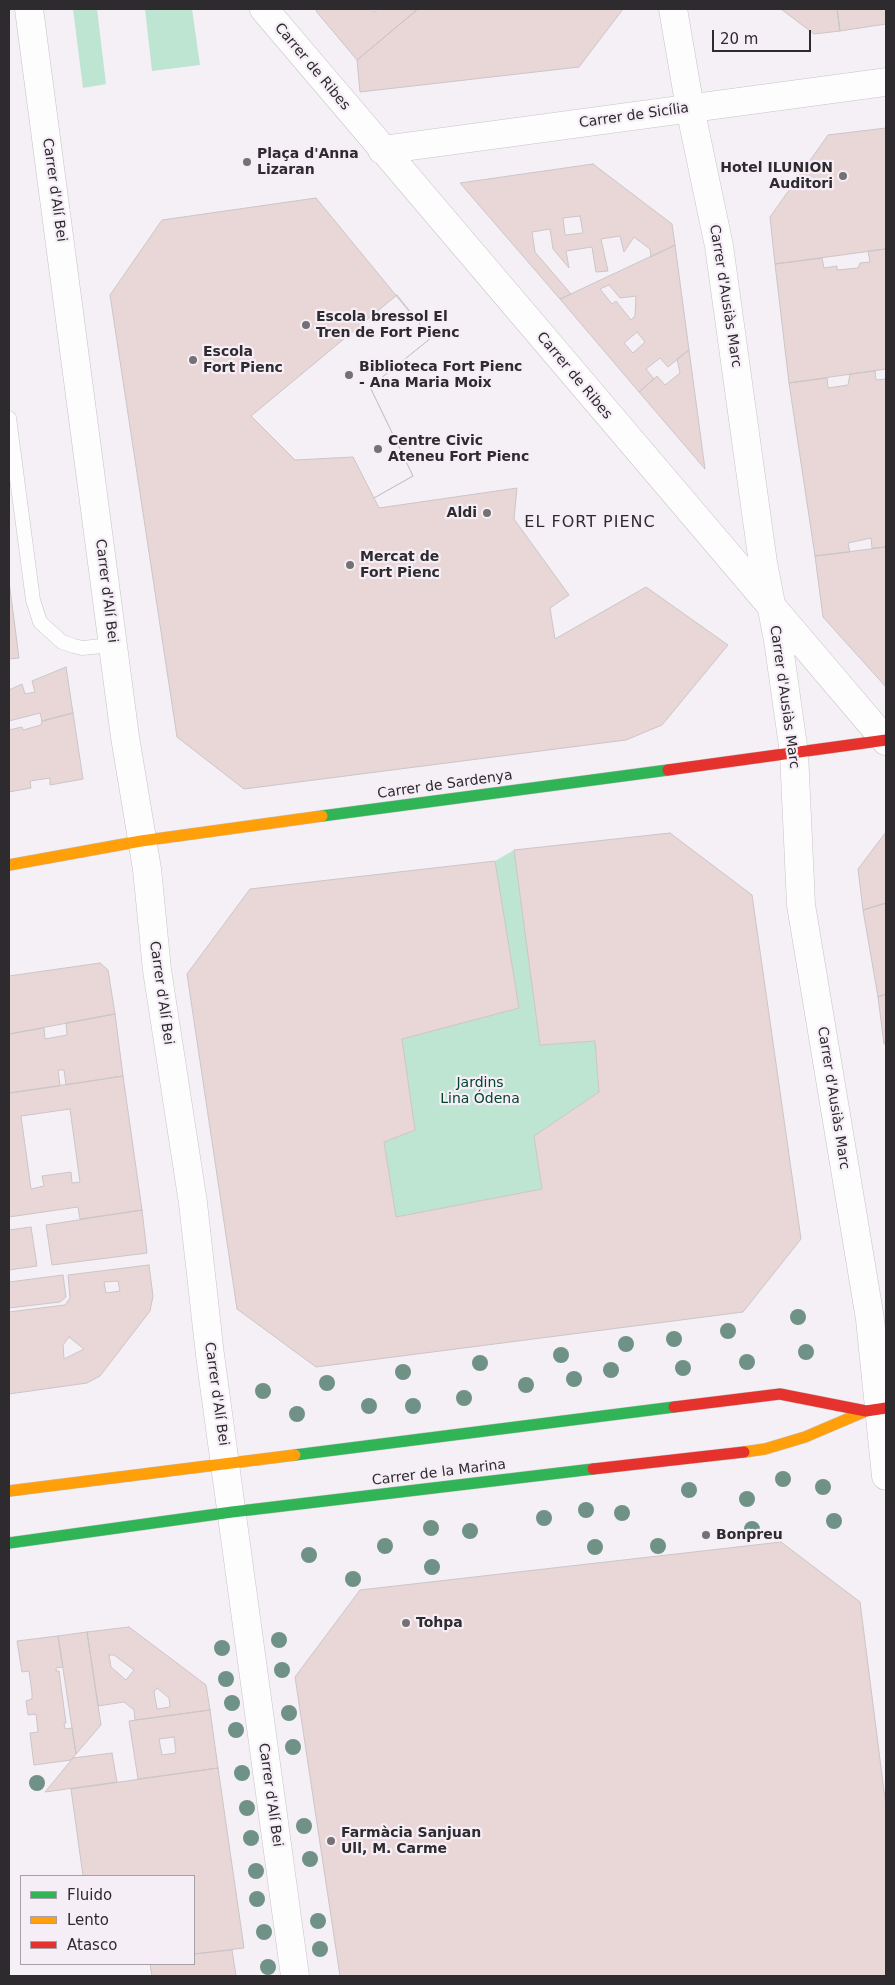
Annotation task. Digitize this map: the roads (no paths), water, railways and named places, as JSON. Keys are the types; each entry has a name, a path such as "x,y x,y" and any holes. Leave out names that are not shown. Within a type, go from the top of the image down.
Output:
{"street":[{"name":"Carrer d'Alí Bei","path":"29,9 113,645 141,841 147,869 157,970 194,1203 208,1334 295,1976"},
{"name":"Carrer de Ribes","path":"264,9 886,741"},
{"name":"Carrer d'Ausiàs Marc","path":"674,9 690,108 719,246 762,556 794,753 801,905 870,1319 877,1410 886,1476"},
{"name":"Carrer de Sicília","path":"382,150 886,82"},
{"name":"Carrer de Sardenya","path":"9,865 141,841 886,741"},
{"path":"9,1491 780,1394 877,1410"},
{"name":"Carrer de la Marina","path":"9,1543 232,1512 765,1449 805,1437 877,1410"}],"lane":[{"path":"9,418 34,600 40,622 62,642 74,646 82,648 113,645"}],"place":[{"name":"Plaça d'Anna Lizaran","path":"247,162"},
{"name":"Hotel ILUNION Auditori","path":"843,176"},
{"name":"Escola bressol El Tren de Fort Pienc","path":"306,325"},
{"name":"Escola Fort Pienc","path":"193,360"},
{"name":"Biblioteca Fort Pienc - Ana Maria Moix","path":"349,375"},
{"name":"Centre Civic Ateneu Fort Pienc","path":"378,449"},
{"name":"Aldi","path":"487,513"},
{"name":"Mercat de Fort Pienc","path":"350,565"},
{"name":"Bonpreu","path":"706,1535"},
{"name":"Tohpa","path":"406,1623"},
{"name":"Farmàcia Sanjuan Ull, M. Carme","path":"331,1841"}],"district":[{"name":"EL FORT PIENC","path":"590,523"}],"park label":[{"name":"Jardins Lina Ódena","path":"480,1092"}]}
